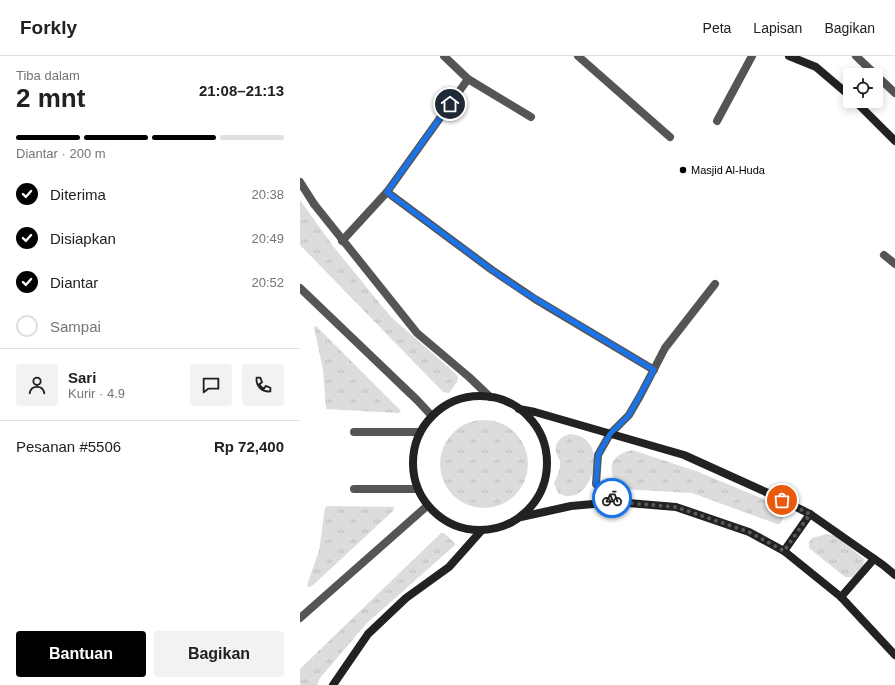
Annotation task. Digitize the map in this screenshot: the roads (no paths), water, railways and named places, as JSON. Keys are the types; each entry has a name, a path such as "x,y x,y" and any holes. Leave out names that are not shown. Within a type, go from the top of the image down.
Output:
{"street":[{"path":"444,56 468,79 531,117"},
{"path":"578,56 670,137"},
{"path":"717,121 752,56"},
{"path":"788,56 816,67 843,90"},
{"path":"856,56 895,93"},
{"path":"342,241 387,192 468,79"},
{"path":"863,108 895,141"},
{"path":"300,182 314,204 342,241 417,333 490,397"},
{"path":"387,192 492,270 535,299 654,370"},
{"path":"884,255 895,264"},
{"path":"616,502 596,484 598,455 610,434 629,415 665,348 715,284"},
{"path":"300,288 432,416"},
{"path":"521,517 536,500 546,476 546,451 537,428 519,409 506,401 490,397 469,397 449,403 432,416 420,432 413,450 412,470 417,489 427,506 442,519 461,528 481,531 501,527 521,517 571,506 616,502 676,507 749,532 784,551 841,597 895,656"},
{"path":"519,409 535,412 684,455 768,493 810,514 895,575"},
{"path":"354,432 420,432"},
{"path":"354,489 417,489"},
{"path":"300,618 427,506"},
{"path":"784,551 810,514"},
{"path":"333,685 368,634 406,598 449,567 481,531"},
{"path":"841,597 874,559"}],"place":[{"name":"Masjid Al-Huda","path":"683,170"}]}
